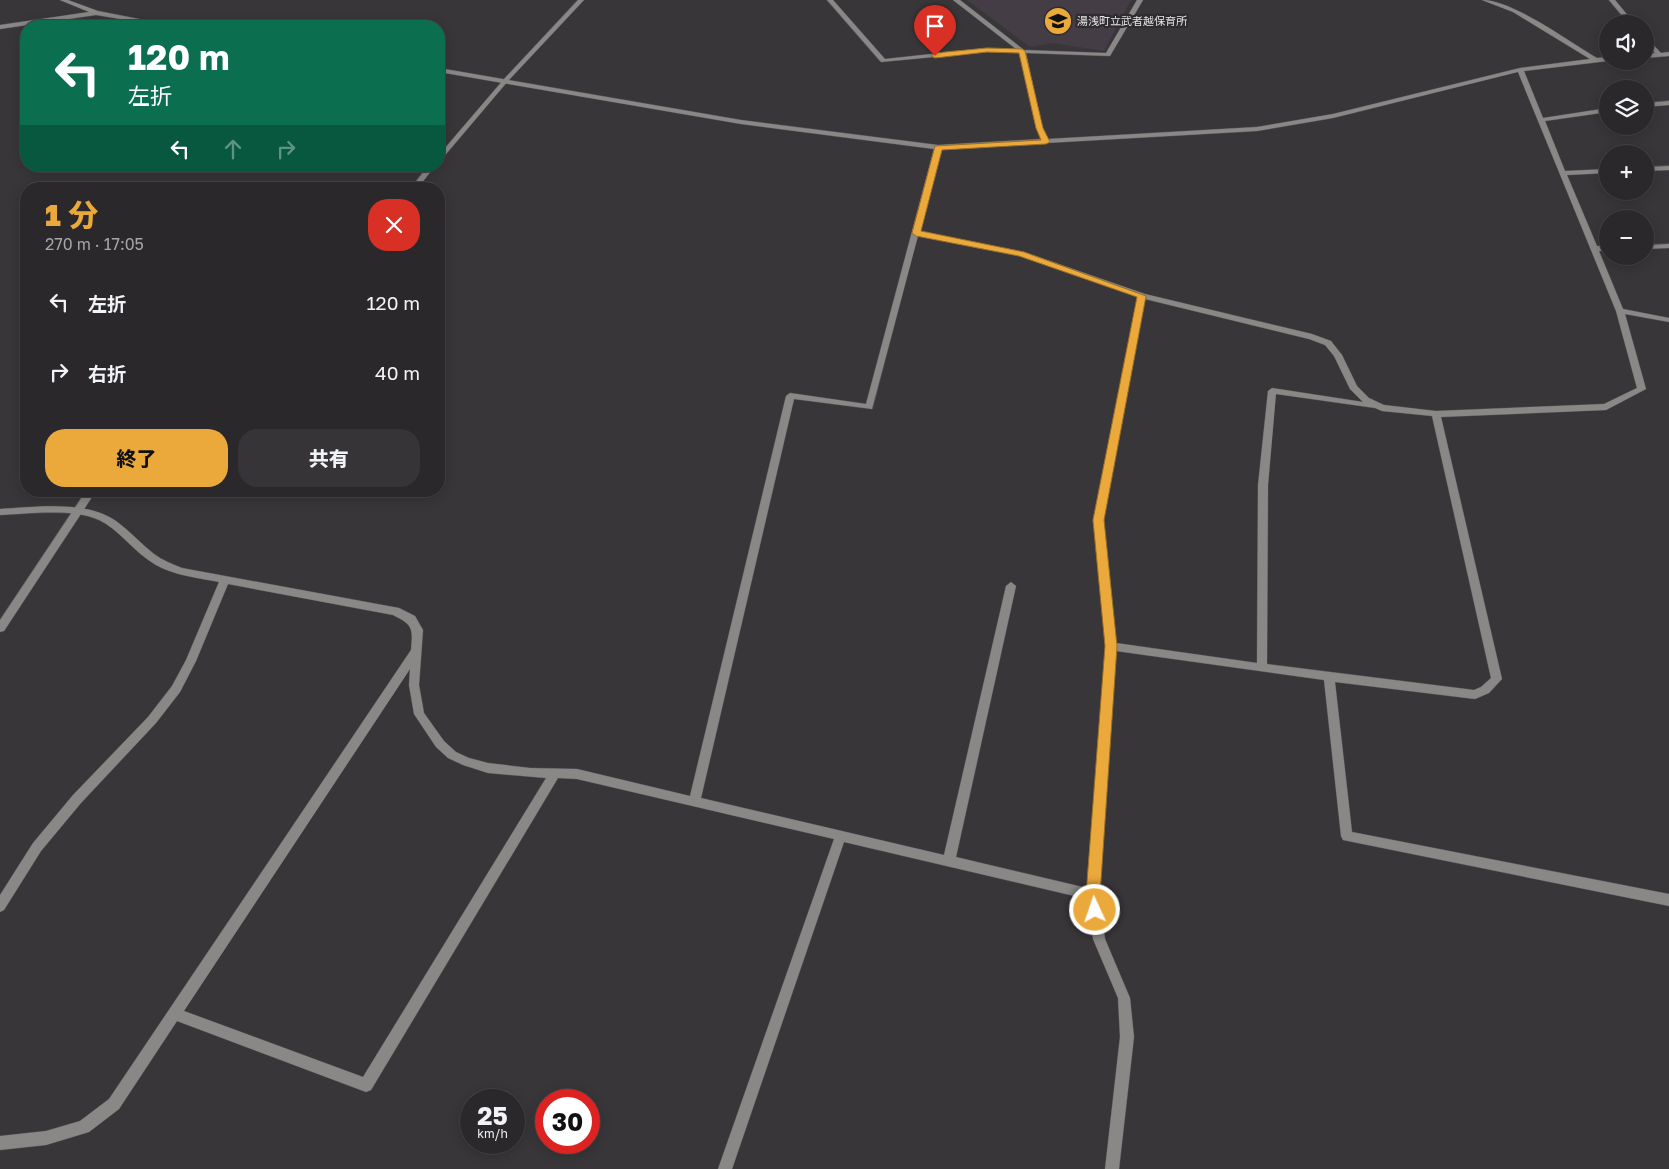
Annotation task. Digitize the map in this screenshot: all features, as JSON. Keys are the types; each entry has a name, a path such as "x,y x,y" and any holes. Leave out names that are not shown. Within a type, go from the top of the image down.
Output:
{"street":[{"path":"63,0 97,13 137,20"},
{"path":"445,152 506,80 581,0"},
{"path":"830,0 883,61 987,50 1108,55 1140,0"},
{"path":"956,0 1022,51 1040,128 1046,142"},
{"path":"1485,0 1515,11 1595,60"},
{"path":"1612,0 1624,15"},
{"path":"48,20 97,13"},
{"path":"0,27 20,24"},
{"path":"1654,48 1660,55"},
{"path":"1654,55 1669,54"},
{"path":"445,71 741,122 938,147 1257,129 1333,116 1520,70 1599,60"},
{"path":"1262,668 1263,485 1272,391 1382,408 1436,414 1606,407 1642,388 1620,312 1520,70"},
{"path":"1654,104 1669,103"},
{"path":"1541,120 1599,111"},
{"path":"695,800 790,396 869,407 938,147"},
{"path":"1654,169 1669,168"},
{"path":"1563,173 1599,171"},
{"path":"419,182 427,172"},
{"path":"916,233 1021,254 1142,296 1285,330 1328,343 1338,355 1353,387 1366,400 1382,408"},
{"path":"1654,247 1669,246"},
{"path":"1594,249 1599,249"},
{"path":"1112,1169 1127,1037 1124,998 1099,939 1093,895 1111,646 1098,520 1142,296"},
{"path":"1620,312 1669,320"},
{"path":"1111,646 1262,668 1475,695 1486,690 1497,679 1436,414"},
{"path":"0,628 86,497"},
{"path":"0,512 75,512 101,517 126,534 147,554 163,565 180,571 395,611 411,620 418,630 414,685 419,714 440,744 452,755 467,762 488,768 554,774 577,774 695,800 1093,895"},
{"path":"0,906 37,847 77,799 152,720 176,690 192,661 225,580"},
{"path":"949,861 1012,586"},
{"path":"0,1143 46,1138 84,1127 114,1104 418,647"},
{"path":"1330,676 1347,836 1669,900"},
{"path":"174,1014 366,1085 554,774"},
{"path":"725,1169 841,835"}],"shaded area":[{"name":"湯浅町立武者越保育所","path":"967,0 1131,0 1104,51 1052,43 1030,47"}],"place":[{"name":"湯浅町立武者越保育所","path":"1058,21"}],"route":[{"path":"935,56 987,50 1022,51 1040,128 1046,142 938,147 916,233 1021,254 1142,296 1098,520 1111,646 1093,895 1095,910"}]}
